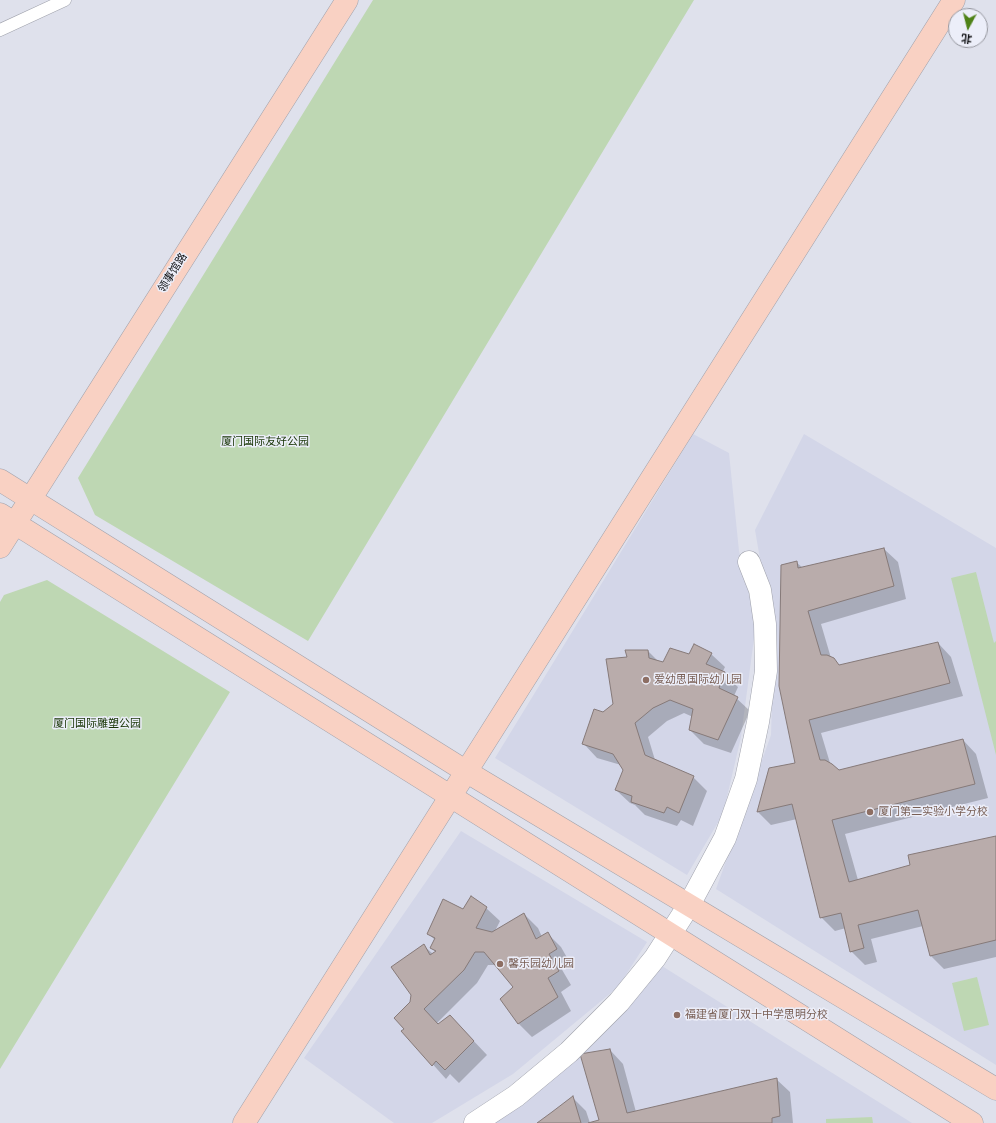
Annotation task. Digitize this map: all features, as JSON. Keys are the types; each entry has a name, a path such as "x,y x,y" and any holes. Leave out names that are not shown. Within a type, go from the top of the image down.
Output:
{"main road":[{"name":"领事馆路","path":"0,546 8,518 30,499 347,0"},
{"path":"244,1123 452,797 954,0"},
{"path":"0,480 467,772 996,1089"},
{"path":"8,518 972,1123"}],"street":[{"path":"474,1123 516,1096 569,1052 619,1002 655,958 689,905 725,838 746,779 758,722 766,671 765,624 760,590 749,562"}],"lane":[{"path":"0,30 65,0"}],"shaded area":[{"name":"爱幼思国际幼儿园","path":"693,434 729,453 739,551 756,623 741,737 723,814 687,875 495,758"},
{"name":"厦门第二实验小学分校","path":"804,434 996,548 996,1065 716,889 771,735 774,640 755,530"},
{"name":"馨乐园幼儿园","path":"461,831 647,942 618,987 513,1074 432,1123 394,1123 304,1058"},
{"name":"福建省厦门双十中学思明分校","path":"662,966 912,1123 488,1123"}],"green space":[{"name":"厦门国际友好公园","path":"373,0 694,0 308,641 95,515 78,478"},
{"path":"976,572 994,643 996,641 996,755 951,578"},
{"name":"厦门国际雕塑公园","path":"47,580 230,692 0,1069 0,602 4,595"},
{"path":"977,977 989,1025 964,1031 952,983"},
{"path":"872,1117 873,1123 826,1123 826,1119"}],"building":[{"path":"884,548 894,586 808,611 821,655 827,655 834,658 839,665 938,642 950,683 809,720 820,760 825,760 839,770 963,739 975,784 832,820 849,882 910,865 908,855 996,836 996,940 930,956 918,910 858,925 864,948 850,952 841,913 820,918 792,804 757,812 769,768 795,763 779,686 781,565 797,561 798,568"},
{"path":"694,644 712,653 706,664 725,672 719,688 738,697 718,740 689,730 693,709 670,700 653,708 635,723 645,755 694,776 679,813 667,807 664,813 631,802 632,796 615,790 623,770 613,754 582,744 594,709 603,712 613,704 606,659 627,657 625,650 648,650 649,658 663,662 670,648 689,654"},
{"path":"471,896 487,907 476,928 492,932 524,913 536,939 548,932 557,949 549,954 559,971 548,978 558,997 518,1024 500,999 513,987 484,952 475,952 464,970 424,1009 438,1024 450,1015 474,1041 445,1070 436,1061 432,1066 401,1031 404,1029 394,1018 410,1002 411,995 391,967 424,944 430,955 436,951 430,948 435,938 427,934 443,899 463,909"},
{"path":"610,1049 627,1113 777,1078 780,1116 772,1118 772,1123 588,1123 599,1120 580,1054"},
{"path":"573,1096 581,1123 537,1123 552,1112"}],"place":[{"name":"爱幼思国际幼儿园","path":"646,680"},
{"name":"厦门第二实验小学分校","path":"870,812"},
{"name":"馨乐园幼儿园","path":"500,964"},
{"name":"福建省厦门双十中学思明分校","path":"677,1015"}]}
